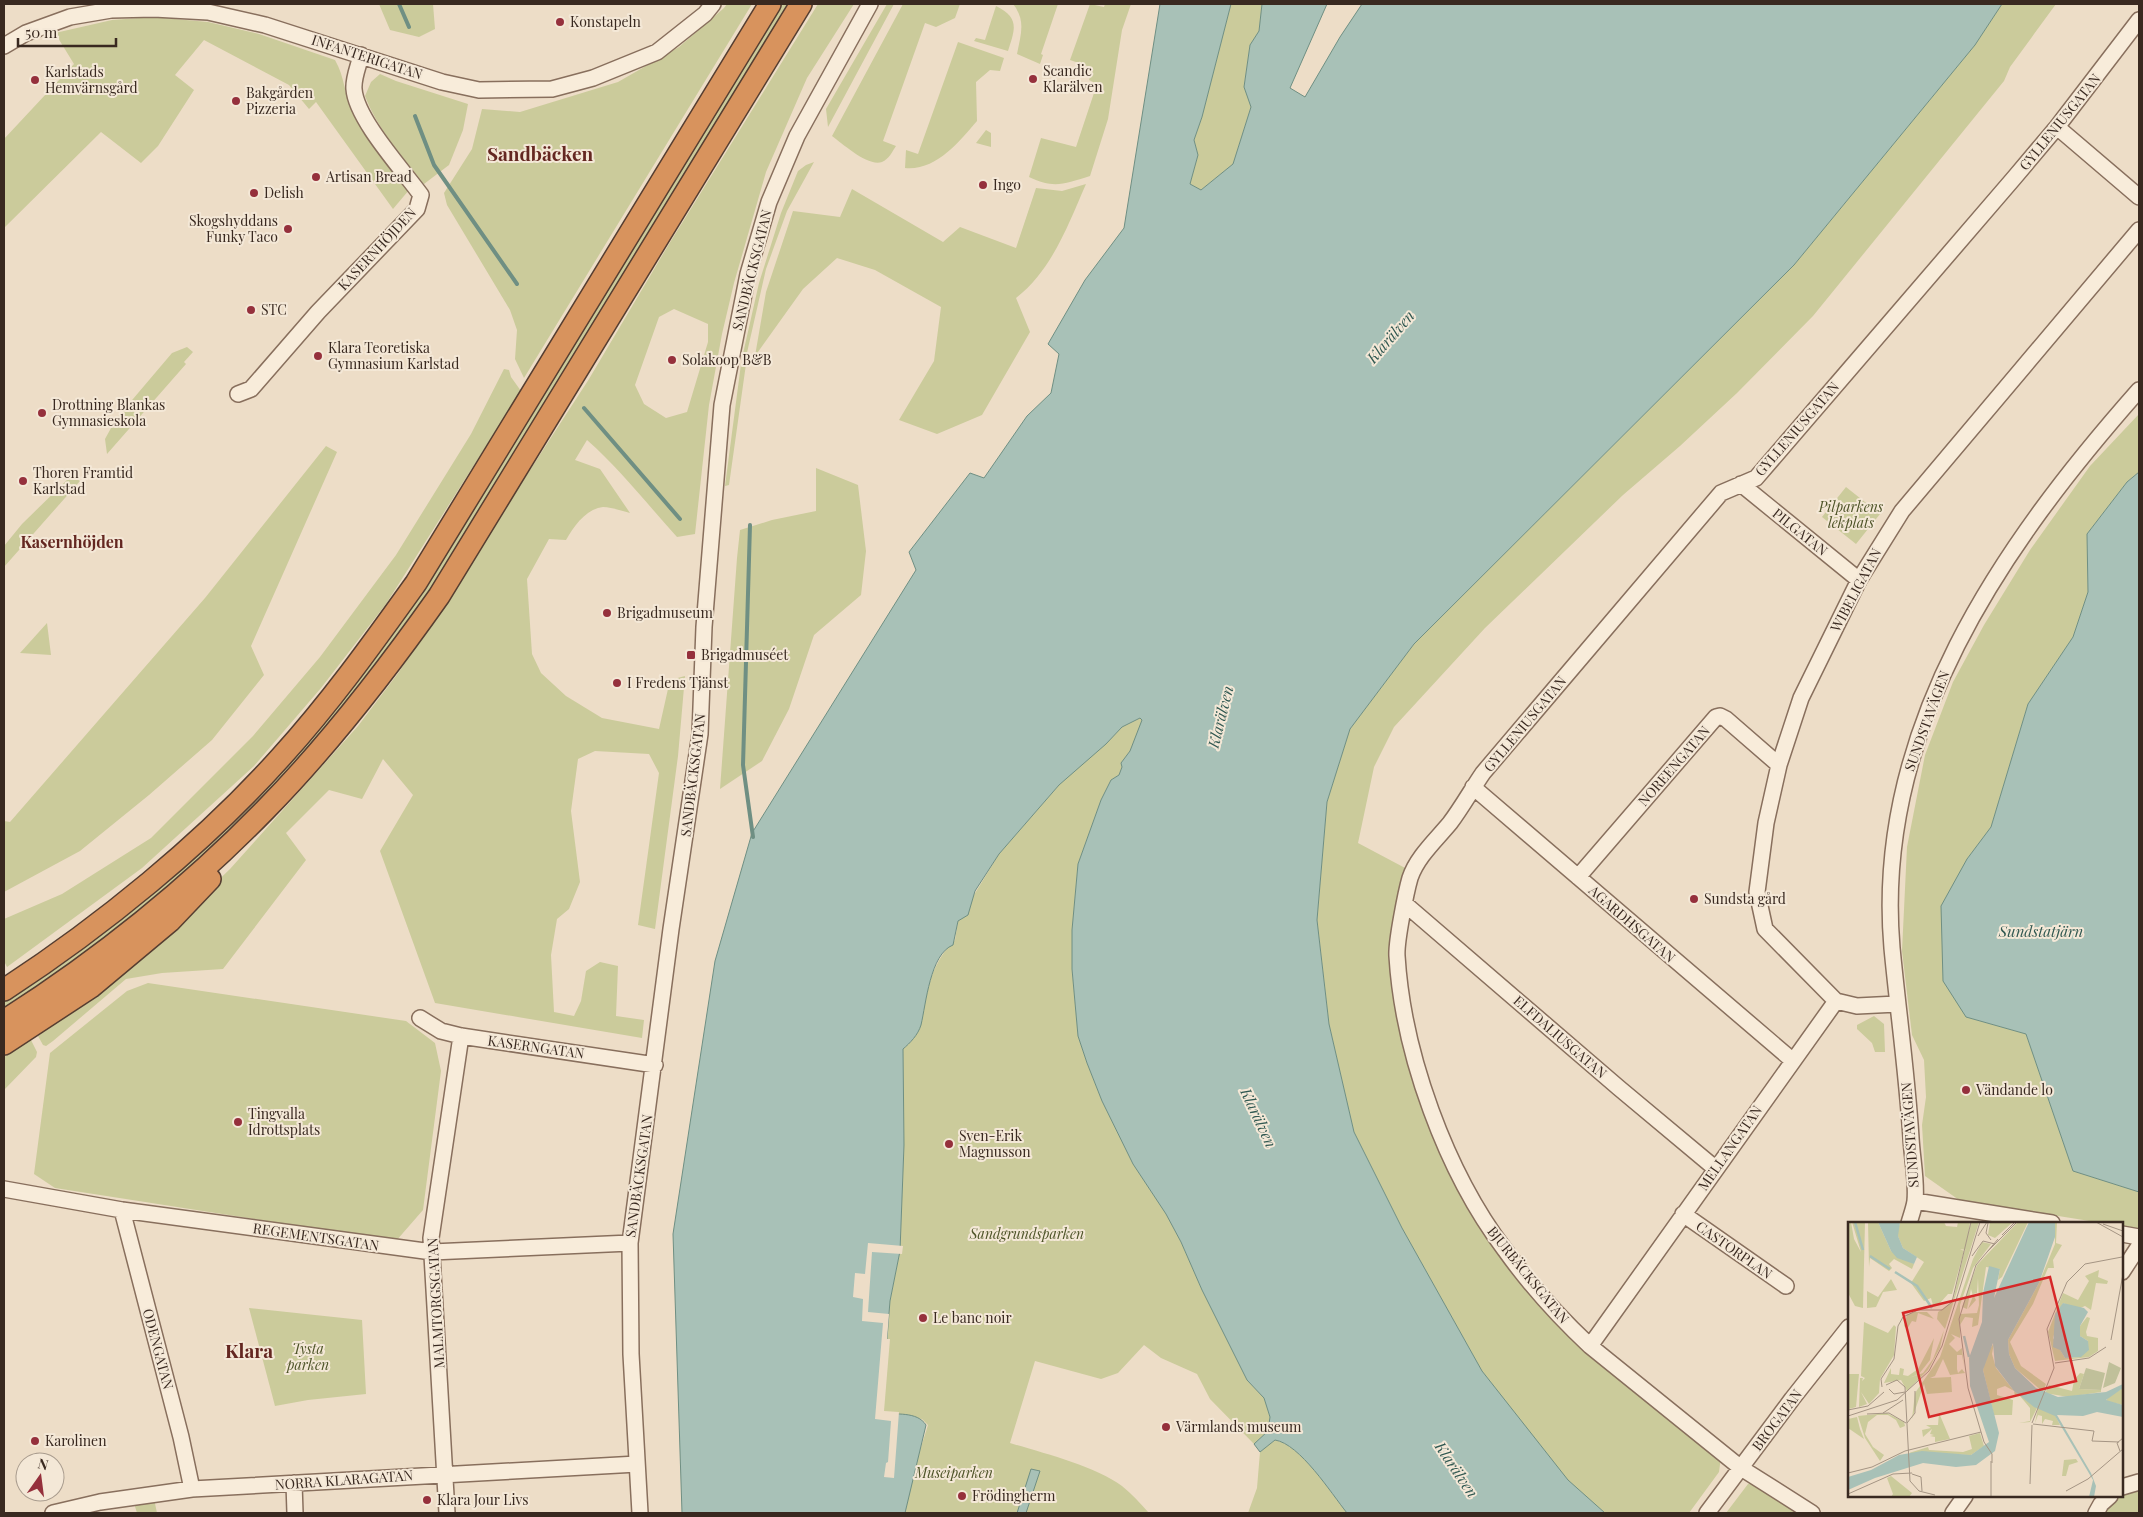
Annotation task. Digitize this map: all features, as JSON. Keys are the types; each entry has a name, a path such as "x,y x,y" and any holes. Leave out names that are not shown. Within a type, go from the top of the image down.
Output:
{"highway":[{"path":"4,990 59,954 110,915 218,820 281,757 353,671 416,583 770,4"},
{"path":"4,1021 80,970 129,932 202,870 264,811 305,768 374,686 439,596 801,4"},
{"path":"4,1044 91,986 170,921 212,876 264,811"}],"street":[{"name":"INFANTERIGATAN","path":"4,46 26,33 70,17 111,10 154,9 208,12 264,25 442,82 479,90 552,89 593,78 658,52 706,14 713,4"},
{"name":"SANDBÄCKSGATAN","path":"640,1513 631,1354 630,1243 655,1065 671,929 700,734 704,627 722,405 748,274 769,202 797,136 870,4"},
{"name":"GYLLENIUSGATAN","path":"1405,904 1410,878 1421,858 1463,805 1483,773 1721,493 1756,478 2057,126 2139,20"},
{"name":"KASERNHÖJDEN","path":"238,394 251,388 318,312 417,209 421,195 371,127 357,101 354,88 361,55"},
{"path":"2057,126 2139,197"},
{"name":"WIBELIGATAN","path":"1836,1001 1765,929 1757,892 1766,823 1779,765 1801,698 1858,580 1902,512 2139,230"},
{"name":"SUNDSTAVÄGEN","path":"1915,1201 1908,1092 1891,935 1894,841 1911,756 1958,640 1998,570 2060,485 2139,390"},
{"name":"PILGATAN","path":"1741,484 1858,580"},
{"name":"NOREENGATAN","path":"1578,877 1716,717 1720,716 1726,719 1779,765"},
{"name":"AGARDHSGATAN","path":"1473,787 1792,1060"},
{"name":"ELFDALIUSGATAN","path":"1405,904 1716,1169"},
{"name":"BJURBÄCKSGATAN","path":"1405,904 1397,954 1406,1021 1420,1078 1443,1140 1483,1218 1504,1250 1571,1328 1590,1346 1741,1468 1812,1513"},
{"path":"1836,1001 1857,1006 1897,1004"},
{"name":"MELLANGATAN","path":"1590,1346 1792,1060 1836,1001"},
{"name":"KASERNGATAN","path":"420,1018 441,1031 461,1036 655,1065"},
{"name":"MALMTORGSGATAN","path":"447,1513 431,1238 461,1036"},
{"name":"REGEMENTSGATAN","path":"4,1189 122,1210 432,1252 630,1243"},
{"path":"1909,1222 1915,1201 2046,1222"},
{"name":"ODENGATAN","path":"122,1210 181,1437 192,1489"},
{"name":"CASTORPLAN","path":"1683,1214 1786,1286"},
{"path":"2123,1234 2139,1237"},
{"path":"2123,1270 2139,1246"},
{"name":"BROGATAN","path":"1707,1513 1792,1399 1848,1328"},
{"name":"NORRA KLARAGATAN","path":"54,1513 100,1502 192,1489 637,1464"},
{"path":"2123,1487 2139,1482"},
{"path":"294,1484 295,1513"},
{"path":"1953,1513 1964,1497"},
{"path":"2096,1513 2101,1504 2109,1497"}],"green space":[{"path":"379,4 433,4 435,29 419,37 390,30"},
{"path":"727,4 752,4 524,378 515,359 517,330 510,310 447,205 444,193 472,149 482,109 520,112 618,82 679,47"},
{"path":"781,4 791,4 422,609 295,768 188,874 120,930 4,1009 4,998 110,926 347,693 378,654 428,584"},
{"path":"818,4 854,4 807,78 766,172 734,283 722,334 709,405 695,534 677,537 622,475 587,440 575,460 600,469 630,513 603,507 591,511 577,524 566,540 549,539 527,579 532,654 541,673 566,696 602,718 659,729 670,680 685,676 678,756 655,929 638,925 659,773 649,754 595,751 578,759 571,811 580,882 569,909 557,919 551,955 554,1012 574,1016 581,1001 586,971 600,962 618,966 616,1016 644,1020 642,1038 435,1003 380,851 413,795 383,759 362,799 329,790 286,833 306,860 223,969 162,973 126,979 53,1041 46,1046 43,1045 38,1036 84,1003 157,939 230,869 358,726 399,672 589,379 669,244","holes":["674,309 708,324 708,342 687,412 666,418 644,404 635,385 659,317"]},
{"path":"887,4 894,4 828,127 826,109"},
{"path":"903,4 960,4 955,18 936,27 925,23 883,141 896,146 887,159 876,163 856,154 832,136"},
{"path":"1013,4 1058,4 1041,54 1043,55 1040,64 1017,54 1021,22 1020,16"},
{"path":"1090,4 1104,7 1105,4 1131,4 1122,30 1108,119 1090,176 1066,183 1045,183 1029,177 1041,138 1076,147 1097,84 1089,80 1093,68 1070,60"},
{"path":"1231,4 1262,4 1259,31 1250,45 1244,86 1251,107 1233,164 1201,190 1190,184 1198,155 1194,140 1202,117"},
{"path":"2002,4 2056,4 2010,67 2004,81 1813,316 1737,393 1623,495 1485,628 1394,727 1374,767 1358,843 1407,869 1393,927 1405,1037 1431,1132 1477,1223 1516,1278 1721,1457 1719,1472 1689,1513 1605,1513 1567,1480 1482,1371 1402,1228 1354,1132 1329,1024 1317,920 1327,802 1350,729 1414,644 1794,265 1975,45"},
{"path":"996,6 1009,15 1014,25 1008,51 974,41 976,38 985,40"},
{"path":"153,17 208,22 259,34 335,60 341,73 349,105 357,122 409,190 393,209 316,102 309,109 289,85 204,40 175,75 194,90 158,146 141,163 101,132 4,228 4,139 74,64 55,33 112,20"},
{"path":"958,42 1004,58 1000,71 990,70 976,82 977,121 963,138 937,160 916,168 905,168 906,150 918,154"},
{"path":"380,74 468,104 463,130 449,165 424,184 384,131 365,96 371,82"},
{"path":"986,130 991,133 991,147 976,143"},
{"path":"814,162 787,211 766,269 746,357 742,358 759,283 781,213 798,171"},
{"path":"1086,184 1058,246 1040,274 1016,298 1030,332 982,415 937,434 899,420 934,361 941,307 875,270 837,258 803,289 755,356 766,292 793,211 840,217 852,189 943,242 960,227 1016,248 1036,188 1062,191"},
{"path":"187,347 193,352 184,362 186,364 107,454 105,439 116,419 172,353"},
{"path":"741,364 746,364 729,485 725,486"},
{"path":"504,369 509,370 511,377 521,391 386,604 321,688 254,766 142,868 7,967 4,961 4,919 62,894 151,838 253,736 320,657 396,555 471,434"},
{"path":"2139,414 2139,472 2127,482 2087,534 2088,592 2073,637 2028,704 1991,827 1967,859 1966,1017 2026,1034 2073,1171 2139,1192 2139,1229 2123,1227 2123,1222 2096,1222 1959,1200 1925,1176 1922,1125 1926,1097 1924,1060 1912,1035 1902,951 1907,847 1925,755 1953,682 1984,625 2030,550 2090,466"},
{"path":"326,446 337,452 251,646 264,675 212,740 149,795 80,851 4,892 4,821 10,822 205,598"},
{"path":"816,468 858,485 866,551 861,595 814,635 789,709 762,761 720,789 740,530 772,520 816,511"},
{"path":"69,478 75,478 80,481 4,567 4,546 22,524"},
{"name":"Pilparkens lekplats","path":"1846,487 1880,514 1856,544 1822,517"},
{"path":"47,623 51,655 20,653"},
{"name":"Sandgrundsparken","path":"1140,718 1143,720 1130,751 1121,763 1122,767 1119,775 1111,780 1101,800 1078,864 1072,930 1072,969 1078,1036 1102,1101 1133,1164 1166,1214 1181,1242 1202,1290 1247,1380 1264,1398 1270,1417 1268,1431 1254,1444 1210,1399 1197,1374 1161,1358 1144,1345 1118,1373 1101,1379 1035,1361 1010,1443 1098,1472 1122,1486 1149,1513 905,1513 914,1469 928,1425 922,1419 881,1413 890,1301 900,1251 904,1145 903,1049 917,1032 932,974 944,952 955,940 958,921 999,854 1059,785 1106,744 1122,727"},
{"name":"Tingvalla Idrottsplats","path":"148,983 406,1021 435,1043 441,1071 423,1210 396,1241 55,1188 34,1174 50,1053 127,991"},
{"path":"1874,1016 1884,1024 1885,1052 1875,1052 1872,1043 1857,1029 1857,1025"},
{"path":"31,1040 37,1052 36,1057 4,1090 4,1057"},
{"name":"Tysta parken","path":"249,1308 362,1320 366,1394 308,1400 275,1406"},
{"path":"1275,1440 1285,1444 1305,1460 1347,1513 1248,1513 1257,1488 1260,1452"},
{"path":"1760,1482 1782,1498 1784,1505 1798,1513 1726,1513 1748,1484"},
{"path":"2139,1489 2139,1513 2105,1513 2119,1497 2123,1497 2123,1495"},
{"path":"153,1494 157,1513 137,1513 133,1500"}],"water":[{"name":"Klarälven","path":"1160,4 1231,4 1202,117 1194,140 1198,155 1190,184 1201,190 1233,164 1251,107 1244,87 1250,45 1259,31 1262,4 1327,4 1290,88 1305,97 1340,37 1362,4 2002,4 1975,45 1794,265 1414,644 1350,729 1327,802 1317,920 1329,1024 1354,1132 1402,1228 1482,1371 1568,1480 1605,1513 1347,1513 1314,1470 1295,1450 1285,1443 1275,1440 1260,1452 1254,1444 1268,1431 1270,1417 1264,1398 1247,1380 1202,1290 1181,1242 1166,1214 1133,1164 1102,1101 1078,1036 1072,969 1072,930 1078,864 1101,800 1111,780 1119,775 1122,767 1121,763 1130,751 1142,720 1140,718 1122,727 1106,744 1059,785 999,854 975,891 968,915 958,921 953,945 945,950 939,958 930,981 920,1029 903,1049 904,1145 900,1251 890,1301 881,1413 906,1414 917,1418 926,1425 905,1513 682,1513 673,1234 715,961 752,833 916,570 909,552 970,473 984,478 1027,416 1051,393 1059,354 1048,344 1085,280 1124,228"},
{"name":"Sundstatjärn","path":"2139,472 2139,1192 2073,1171 2026,1034 1966,1017 1943,981 1941,906 1967,859 1991,827 2028,704 2073,637 2088,592 2087,534 2127,482"},
{"path":"1031,1469 1040,1471 1026,1513 1017,1513"}],"pier":[{"path":"868,1243 903,1246 902,1254 872,1252 868,1312 889,1314 887,1339 890,1339 884,1411 899,1412 894,1478 884,1477 886,1463 888,1462 891,1421 875,1419 883,1323 862,1321 863,1299 853,1297 855,1273 865,1274"}],"waterway":[{"path":"399,4 409,27"},
{"path":"415,116 434,165 517,284"},
{"path":"584,408 680,519"},
{"path":"750,525 743,765 753,837"}],"place":[{"name":"Konstapeln","path":"560,22"},
{"name":"Scandic Klarälven","path":"1033,79"},
{"name":"Karlstads Hemvärnsgård","path":"35,80"},
{"name":"Bakgården Pizzeria","path":"236,101"},
{"name":"Artisan Bread","path":"316,177"},
{"name":"Ingo","path":"983,185"},
{"name":"Delish","path":"254,193"},
{"name":"Skogshyddans Funky Taco","path":"288,229"},
{"name":"STC","path":"251,310"},
{"name":"Klara Teoretiska Gymnasium Karlstad","path":"318,356"},
{"name":"Solakoop B&B","path":"672,360"},
{"name":"Drottning Blankas Gymnasieskola","path":"42,413"},
{"name":"Thoren Framtid Karlstad","path":"23,481"},
{"name":"Brigadmuseum","path":"607,613"},
{"name":"Brigadmuséet","path":"691,655"},
{"name":"I Fredens Tjänst","path":"617,683"},
{"name":"Sundsta gård","path":"1694,899"},
{"name":"Vändande lo","path":"1966,1090"},
{"name":"Tingvalla Idrottsplats","path":"238,1122"},
{"name":"Sven-Erik Magnusson","path":"949,1144"},
{"name":"Le banc noir","path":"923,1318"},
{"name":"Värmlands museum","path":"1166,1427"},
{"name":"Karolinen","path":"35,1441"},
{"name":"Frödingherm","path":"962,1496"},
{"name":"Klara Jour Livs","path":"427,1500"}],"district":[{"name":"Sandbäcken","path":"540,154"},
{"name":"Kasernhöjden","path":"72,542"},
{"name":"Klara","path":"249,1351"}],"park label":[{"name":"Museiparken","path":"954,1473"}]}
